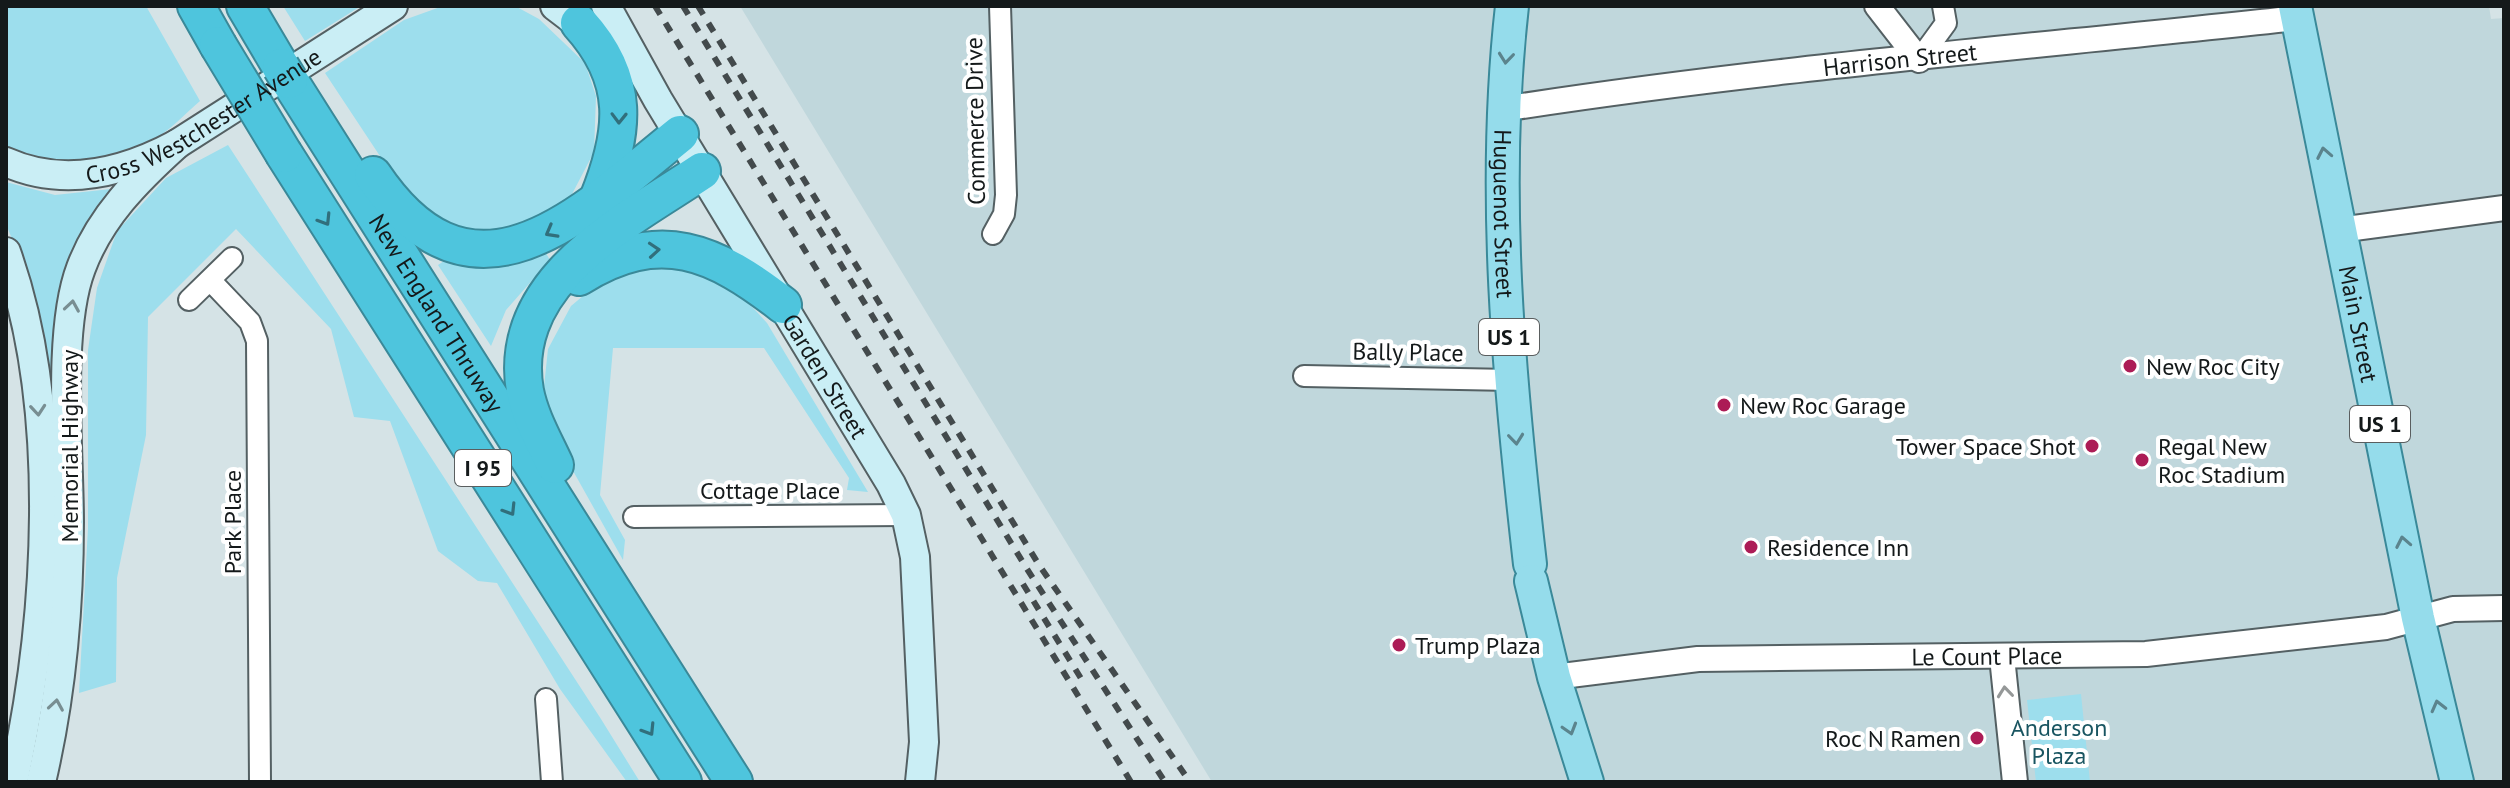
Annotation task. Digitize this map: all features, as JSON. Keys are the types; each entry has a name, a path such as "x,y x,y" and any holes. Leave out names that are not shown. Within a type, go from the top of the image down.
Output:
{"highway":[{"name":"New England Thruway","path":"196,6 284,154 683,782"},
{"name":"New England Thruway","path":"248,12 289,80 330,126 618,600 734,782"},
{"path":"580,12 605,59 619,104 617,145 597,201"},
{"path":"330,126 413,222 449,242 489,249 534,241 597,201 680,134"},
{"path":"618,600 528,401 523,376 524,344 537,310 556,281 579,255 702,171"},
{"path":"537,310 572,281 607,261 659,249 697,253 715,259 783,305"}],"main road":[{"name":"Huguenot Street","path":"1512,6 1503,109 1511,380 1530,573 1554,677 1587,782"},
{"name":"Cross Westchester Avenue","path":"6,162 47,174 85,176 138,162 177,144 393,7"},
{"name":"Garden Street","path":"580,12 658,100 906,515 912,535 917,598 924,742 920,782"},
{"name":"Main Street","path":"2296,12 2418,618 2457,782"},
{"name":"Memorial Highway","path":"41,782 57,701 65,632 69,561 68,346 74,291 88,252 107,218 131,188 177,144"},
{"name":"Memorial Highway","path":"6,252 33,355 42,506 36,647 13,782"}],"street":[{"name":"Commerce Drive","path":"993,234 1004,214 1006,195 1000,6"},
{"path":"1877,6 1919,60 1946,23 1943,6"},
{"name":"Harrison Street","path":"1503,109 1855,63 1919,60 2296,12"},
{"path":"2339,230 2504,208"},
{"path":"189,300 232,258"},
{"name":"Park Place","path":"210,280 250,322 257,341 260,782"},
{"name":"Bally Place","path":"1304,376 1511,380"},
{"name":"Cottage Place","path":"634,517 906,515"},
{"name":"Le Count Place","path":"1554,677 1698,659 2002,657 2177,651 2386,627 2453,609 2504,608"},
{"path":"2002,657 2015,782"},
{"path":"546,699 552,782"}],"shaded area":[{"path":"740,6 2489,6 2491,19 2504,18 2504,782 1212,782"}],"green space":[{"path":"6,6 146,6 200,101 158,137 118,155 59,161 22,154 6,146"},
{"path":"283,6 361,6 305,41"},
{"path":"443,6 515,6 539,19 585,63 596,96 594,152 571,196 532,228 491,235 449,228 411,203 325,73 404,20"},
{"path":"228,145 640,782 627,782 560,689 497,583 478,581 438,551 390,421 354,417 331,329 236,229 148,317 146,435 117,578 116,682 79,693 88,528 88,350 97,288 117,231 166,178"},
{"path":"6,182 55,195 111,189 76,246 57,307 55,387 47,387 42,333 24,269 6,224"},
{"path":"544,250 550,260 506,310 491,346 438,265 450,257"},
{"path":"647,266 685,269 714,278 753,308 767,323 868,492 847,490 849,478 764,348 613,348 600,495 625,540 623,560 563,453 543,396 548,349 571,306 602,280"},
{"name":"Anderson Plaza","path":"2081,694 2090,782 2036,782 2027,700"}],"railway":[{"path":"655,6 1131,782"},
{"path":"683,6 1027,569 1165,782"},
{"path":"698,6 1039,565 1190,782"},
{"path":"1023,584 1082,680"}],"place":[{"name":"New Roc City","path":"2130,366"},
{"name":"New Roc Garage","path":"1724,405"},
{"name":"Tower Space Shot","path":"2092,446"},
{"name":"Regal New Roc Stadium","path":"2142,460"},
{"name":"Residence Inn","path":"1751,547"},
{"name":"Trump Plaza","path":"1399,645"},
{"name":"Roc N Ramen","path":"1977,738"}]}
